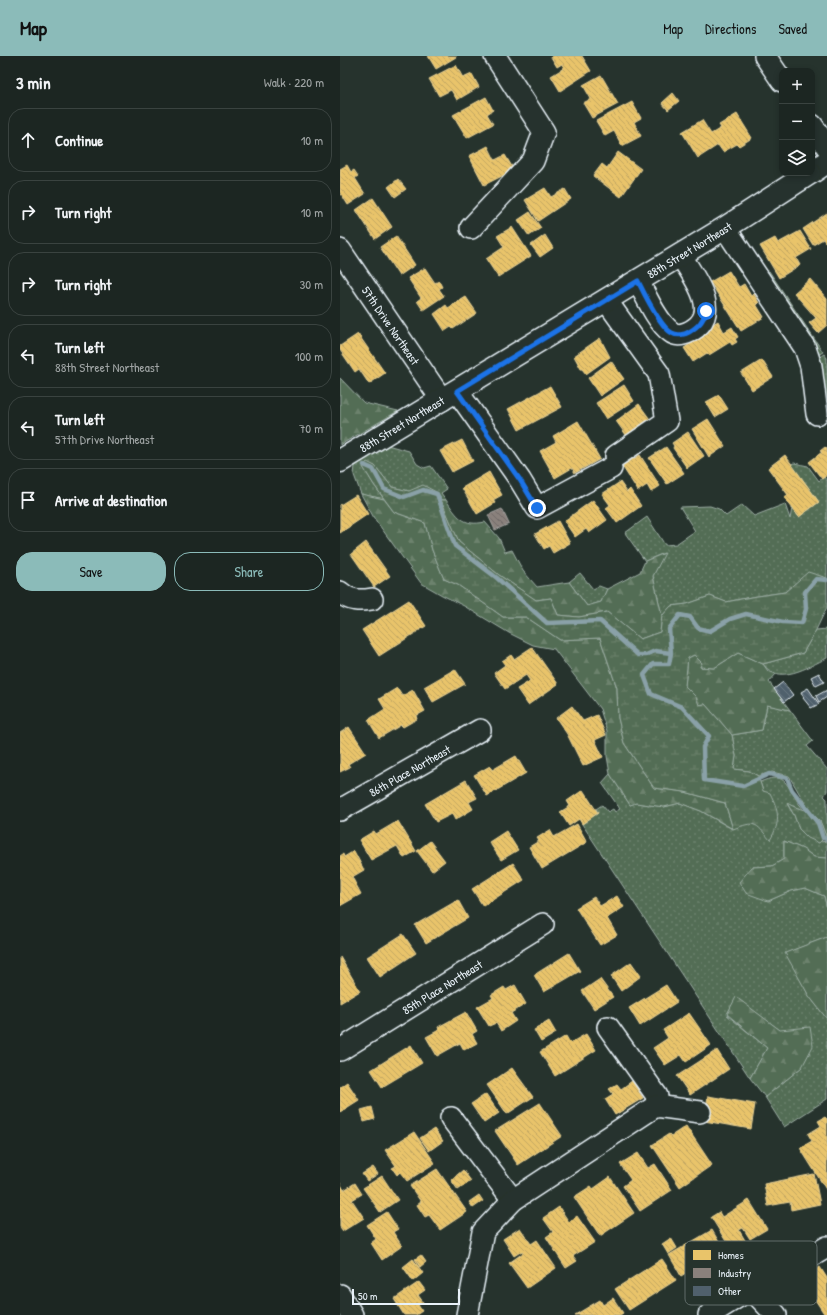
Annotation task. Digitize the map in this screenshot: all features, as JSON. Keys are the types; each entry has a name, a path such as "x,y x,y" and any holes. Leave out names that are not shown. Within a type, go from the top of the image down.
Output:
{"main road":[{"name":"88th Street Northeast","path":"815,170 827,162"},
{"name":"88th Street Northeast","path":"340,461 450,396 725,228 805,176"}],"street":[{"path":"471,228 533,161 544,132 495,56"},
{"path":"765,56 779,77"},
{"path":"815,129 827,147"},
{"path":"725,228 805,348 811,366 817,414"},
{"name":"57th Drive Northeast","path":"340,250 450,396 520,480 537,508 614,462 667,421 659,374 606,300"},
{"path":"638,281 663,324 672,333 684,335 696,328 703,321 706,311 706,304 703,294 680,255"},
{"path":"340,592 346,598 358,601 372,599"},
{"name":"86th Place Northeast","path":"340,810 480,730"},
{"name":"85th Place Northeast","path":"340,1050 543,924"},
{"path":"608,1027 656,1096 656,1106"},
{"path":"467,1315 483,1232 513,1200 656,1106 700,1112"},
{"path":"451,1118 513,1200"},
{"path":"817,1252 827,1247"},
{"path":"340,1295 352,1315"},
{"path":"709,1315 728,1305"},
{"path":"764,1305 776,1315"}],"green space":[{"path":"769,271 823,352 816,356 818,358 824,354 827,358 827,408 824,405 764,273"},
{"path":"340,378 364,403 398,411 340,445"},
{"path":"387,445 409,451 417,464 424,468 431,466 447,489 441,493 446,500 441,500 438,493 409,491 392,487 375,466 363,467 384,499 361,494 354,475 355,466"},
{"path":"367,462 375,466 392,487 409,491 423,485 438,493 459,542 499,575 536,600 551,598 558,615 579,617 607,612 640,639 660,632 662,616 671,606 687,604 710,596 726,602 785,592 808,572 827,578 827,607 803,653 763,664 738,653 714,668 700,667 702,663 694,655 688,658 685,686 696,697 699,705 705,704 732,735 736,756 734,769 749,771 758,776 763,791 770,793 773,799 778,816 774,834 770,840 758,826 750,824 733,829 725,803 685,792 654,788 624,743 618,718 617,688 600,638 560,640 526,617 503,617 458,585 444,579 432,550 425,523 394,512 363,467"},
{"path":"794,463 808,466 819,481 824,477 827,481 827,578 808,573 785,592 726,602 710,596 687,604 671,606 662,616 653,576 664,553 645,561 625,533 647,517 665,545 676,544 695,531 680,507 710,506 719,509 726,516 742,505 754,516 785,504 790,519 792,508 799,517 819,502 791,464"},
{"path":"361,494 384,499 394,512 425,523 432,550 444,579 458,585 503,617 526,617 560,640 600,638 617,688 618,718 624,743 654,788 685,792 725,803 733,829 701,811 680,803 664,807 636,803 630,805 610,774 607,756 607,731 600,709 554,649 533,645 421,583 374,518"},
{"path":"441,500 446,500 461,519 471,523 485,522 499,538 505,552 512,550 523,571 537,587 569,582 587,606 601,602 607,589 640,572 645,561 665,553 653,576 662,616 660,632 640,639 607,612 579,617 558,615 551,598 536,600 499,575 459,542"},
{"path":"580,573 593,589 599,586 607,589 601,602 587,606 569,582"},
{"path":"827,629 827,658 802,670 785,674 777,674 769,670 763,664 803,653 816,630"},
{"path":"738,653 763,664 768,671 776,674 769,682 790,710 767,705 762,730 732,735 705,704 699,705 685,686 688,658 694,655 702,663 700,667 714,668"},
{"path":"767,705 790,710 813,741 807,746 827,769 827,791 824,796 827,799 827,836 820,821 809,810 789,776 772,772 758,776 749,771 734,769 736,756 732,735 762,730"},
{"path":"610,774 630,805 636,803 664,807 680,803 701,811 732,829 748,823 759,826 763,791 760,782 773,778 782,779 804,810 787,804 794,815 799,829 819,843 821,841 827,842 827,858 814,857 803,849 784,841 784,859 772,866 752,867 768,901 791,891 805,888 824,896 827,909 827,937 786,953 809,996 827,1019 827,1099 784,1127 765,1097 802,1067 780,1030 736,998 727,1015 767,1048 750,1078 582,824 598,813 596,809 602,805 608,812 613,809 615,812 620,809 602,783"},
{"path":"787,803 798,808 809,810 820,821 826,836 819,843 808,838 799,829 794,815"},
{"path":"784,841 803,849 814,857 827,858 827,909 824,896 805,888 791,891 768,901 746,893 739,882 752,867 772,866 784,859"},
{"path":"827,937 827,1019 809,996 785,953"},
{"path":"736,997 780,1030 810,1027 813,1046 802,1067 765,1097 750,1078 767,1048 727,1014"}],"building: Homes":[{"path":"428,56 456,56 456,57 436,69"},
{"path":"582,56 591,71 560,91 551,76 564,68 562,64 557,67 551,57"},
{"path":"456,65 463,78 472,74 479,87 457,100 451,90 439,96 429,79"},
{"path":"601,75 618,104 592,118 583,103 591,99 583,85"},
{"path":"673,93 679,101 668,110 662,103"},
{"path":"486,97 493,110 487,114 493,124 467,138 453,115"},
{"path":"632,102 641,118 634,122 641,136 622,146 614,131 605,136 596,121"},
{"path":"737,114 752,138 739,146 737,144 723,152 718,145 698,158 682,132 702,120 711,134 721,128 719,125"},
{"path":"488,146 495,160 505,155 514,170 484,185 469,156"},
{"path":"618,152 641,169 621,197 593,176 602,164 607,168"},
{"path":"347,165 351,172 354,170 358,176 355,178 365,194 348,205 340,192 340,169"},
{"path":"398,179 406,189 395,197 388,187"},
{"path":"545,188 551,197 565,189 571,199 538,221 525,200"},
{"path":"373,198 392,227 375,239 356,210"},
{"path":"530,212 541,228 529,236 518,220"},
{"path":"827,213 827,241 825,242 823,239 813,245 803,229"},
{"path":"512,227 531,256 498,277 486,259 504,247 497,236"},
{"path":"800,231 811,249 796,258 800,265 779,278 760,246 775,238 778,243"},
{"path":"545,235 553,248 540,257 531,245"},
{"path":"396,236 415,265 399,276 380,247"},
{"path":"425,268 435,283 439,281 442,287 439,289 444,296 423,310 417,301 421,298 408,278"},
{"path":"729,271 739,287 744,284 751,296 754,294 759,303 756,304 764,317 741,331 710,282"},
{"path":"810,279 827,299 827,325 818,333 809,323 816,318 794,293"},
{"path":"466,297 477,313 453,329 451,327 445,331 434,314 446,305 448,308"},
{"path":"718,321 724,332 732,327 738,337 735,339 737,342 732,345 730,342 709,355 707,353 693,362 684,348 700,338 697,334"},
{"path":"358,334 385,373 369,384 359,369 355,372 340,350 340,346"},
{"path":"600,338 610,357 586,374 581,369 574,356"},
{"path":"762,360 773,377 752,390 741,373"},
{"path":"611,361 624,379 600,396 588,378"},
{"path":"624,385 634,401 606,419 596,403"},
{"path":"550,386 562,407 519,430 508,409"},
{"path":"719,395 728,409 715,417 706,402"},
{"path":"639,404 652,422 629,439 616,421"},
{"path":"708,419 725,446 709,457 692,429"},
{"path":"578,421 600,459 575,473 572,468 555,478 540,451 556,442 553,436"},
{"path":"688,432 704,456 687,468 673,448 674,446 672,443"},
{"path":"462,440 473,461 452,472 440,451"},
{"path":"666,447 684,473 667,484 649,458"},
{"path":"825,447 827,449 827,475 822,479 809,462 822,452 820,451"},
{"path":"640,455 660,486 651,492 647,485 638,491 622,466"},
{"path":"785,455 819,502 799,517 784,497 788,495 768,468"},
{"path":"489,472 502,495 493,500 495,503 477,514 462,488"},
{"path":"620,482 627,492 630,489 641,506 617,523 606,508 610,505 602,494"},
{"path":"356,495 368,514 340,533 340,505"},
{"path":"593,500 607,520 589,533 586,529 575,537 564,521"},
{"path":"558,521 570,543 553,553 549,546 544,549 535,534"},
{"path":"366,542 390,576 374,587 351,554"},
{"path":"409,600 426,626 379,656 362,630"},
{"path":"532,647 558,684 528,705 517,689 530,681 526,675 505,689 494,673 505,665 502,661 511,655 514,659"},
{"path":"455,669 465,684 433,702 424,687"},
{"path":"397,688 402,696 413,690 425,711 416,716 417,719 403,727 401,725 379,738 368,720 385,709 379,699"},
{"path":"572,706 583,721 597,715 606,735 595,740 603,757 583,766 567,734 556,718"},
{"path":"349,727 366,753 348,764 350,767 340,772 340,733"},
{"path":"516,756 526,773 487,796 474,775 490,766 492,770"},
{"path":"466,780 477,798 469,802 473,809 455,820 452,814 436,822 425,804"},
{"path":"583,790 598,813 582,824 579,819 569,826 560,812 570,806 567,801"},
{"path":"398,821 416,851 404,858 397,846 371,860 359,840 374,831 376,834"},
{"path":"577,824 587,842 542,869 529,847 539,841 537,838 550,830 554,837"},
{"path":"506,831 518,850 501,860 489,842"},
{"path":"430,841 445,861 432,871 417,851"},
{"path":"354,851 364,870 352,877 361,894 340,906 340,856 343,854 344,857"},
{"path":"513,863 524,880 483,906 472,889"},
{"path":"617,896 624,907 607,918 617,935 600,945 576,908 594,897 600,906"},
{"path":"458,900 468,918 426,943 415,925"},
{"path":"403,934 416,953 380,977 367,957"},
{"path":"569,953 580,971 544,992 534,975"},
{"path":"340,957 360,991 340,1003"},
{"path":"631,962 641,976 621,991 611,976"},
{"path":"600,979 613,997 594,1009 582,991"},
{"path":"515,985 526,1004 511,1013 516,1021 501,1031 496,1023 489,1026 477,1007 493,998 491,995 504,987 506,990"},
{"path":"666,985 677,1002 640,1026 629,1008"},
{"path":"466,1012 477,1031 472,1034 477,1043 464,1050 460,1043 437,1056 426,1037 439,1030 438,1027"},
{"path":"689,1013 711,1045 686,1062 681,1055 665,1065 653,1048 668,1038 663,1030"},
{"path":"549,1021 556,1033 541,1042 534,1030"},
{"path":"586,1034 596,1050 555,1076 540,1052 566,1036 570,1043"},
{"path":"411,1045 422,1063 382,1087 371,1070"},
{"path":"717,1050 729,1069 690,1095 677,1076"},
{"path":"512,1068 533,1097 507,1114 487,1085"},
{"path":"632,1081 643,1098 615,1115 605,1099 613,1094 609,1089 617,1084 621,1089"},
{"path":"347,1082 359,1100 340,1112 340,1087"},
{"path":"486,1094 499,1113 484,1123 471,1104"},
{"path":"708,1096 755,1104 751,1129 704,1121"},
{"path":"540,1103 562,1136 518,1165 495,1131"},
{"path":"372,1107 375,1119 364,1122 361,1110"},
{"path":"825,1117 827,1119 827,1191 800,1148 812,1141 808,1134 821,1126 818,1121"},
{"path":"686,1126 712,1165 680,1187 652,1145 669,1134 671,1136"},
{"path":"434,1129 443,1141 429,1151 420,1138"},
{"path":"414,1132 435,1163 407,1181 400,1172 397,1175 392,1168 396,1166 385,1150"},
{"path":"638,1153 648,1168 655,1164 672,1190 640,1211 623,1186 631,1180 620,1164"},
{"path":"373,1167 378,1174 367,1181 362,1174"},
{"path":"437,1169 467,1212 440,1230 429,1215 425,1217 417,1205 421,1202 410,1186"},
{"path":"463,1170 471,1181 458,1190 451,1180"},
{"path":"814,1174 820,1204 791,1210 790,1202 768,1206 764,1184"},
{"path":"382,1176 398,1200 380,1212 363,1188"},
{"path":"610,1177 634,1213 600,1236 574,1197 591,1186 593,1189"},
{"path":"340,1183 344,1190 355,1183 362,1194 352,1200 364,1218 343,1231 340,1227"},
{"path":"479,1195 483,1201 473,1208 469,1202"},
{"path":"749,1200 767,1229 750,1239 743,1228 739,1230 745,1241 726,1241 711,1217 719,1212 722,1217"},
{"path":"559,1207 569,1222 577,1216 595,1242 573,1256 577,1261 566,1268 546,1237 553,1232 543,1218"},
{"path":"387,1212 398,1229 393,1232 402,1246 382,1260 371,1243 376,1239 367,1225"},
{"path":"520,1228 531,1244 537,1240 556,1268 527,1288 509,1263 523,1253 522,1251 514,1256 503,1239"},
{"path":"712,1230 718,1241 693,1241"},
{"path":"671,1238 677,1248 668,1254 662,1244"},
{"path":"685,1246 685,1274 681,1276 669,1255"},
{"path":"421,1255 426,1262 420,1267 415,1259"},
{"path":"413,1259 423,1273 413,1281 403,1267"},
{"path":"662,1259 676,1280 629,1310 615,1289"},
{"path":"820,1267 827,1278 827,1313 825,1315 817,1303 817,1269"},
{"path":"419,1282 425,1290 418,1295 423,1302 418,1305 422,1311 416,1315 404,1315 394,1299"},
{"path":"613,1298 623,1313 620,1315 575,1315 600,1300 603,1305"}],"building: Industry":[{"path":"502,509 509,524 495,530 488,515"}],"building: Other":[{"path":"819,673 824,682 816,686 811,677"},
{"path":"783,682 793,695 784,702 774,689"},
{"path":"808,688 819,704 811,708 803,698 801,692"},
{"path":"827,690 827,697 819,702 816,696"}],"waterway":[{"path":"364,465 373,469 384,489 404,497 423,490 437,494 455,546 497,578 547,623 600,621 638,655 646,655 655,651 671,653"},
{"path":"827,580 816,579 805,592 806,609 802,623 783,622 746,614 730,619 710,631 698,628 690,617 680,615 669,629 671,653 669,664 653,664 644,675 651,694 682,707 709,736 703,747 704,780 743,786 769,774 787,778 792,790 818,823 823,838 827,839"}],"route":[{"path":"537,508 520,480 457,391 638,281 654,311 663,324 672,333 684,335 696,328 703,321 706,311"}]}
